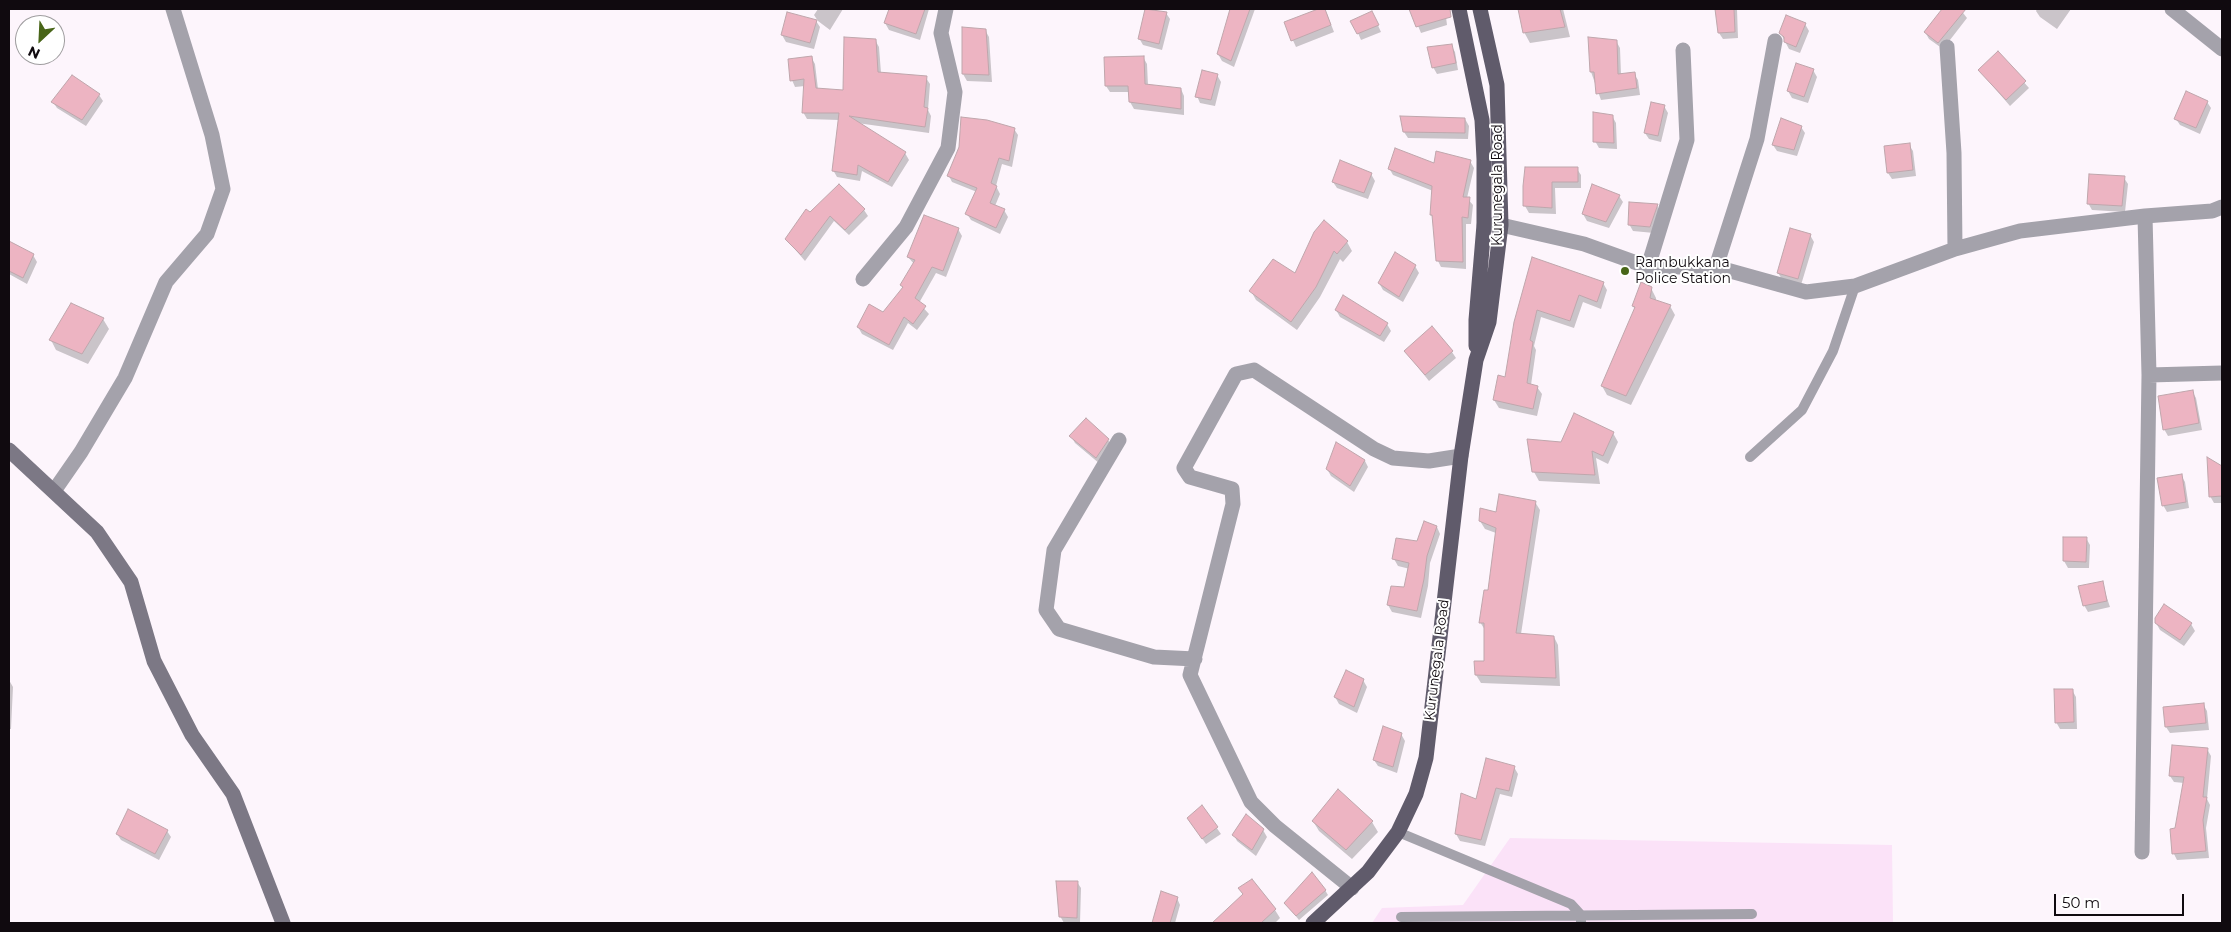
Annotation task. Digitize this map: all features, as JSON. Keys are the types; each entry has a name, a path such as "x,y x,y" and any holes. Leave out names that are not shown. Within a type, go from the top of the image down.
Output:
{"main road":[{"name":"Kurunegala Road","path":"1459,9 1482,120 1484,159 1484,225 1476,320 1476,360"},
{"name":"Kurunegala Road","path":"1313,923 1368,872 1398,832 1416,794 1426,758 1460,456 1476,360 1489,322 1501,225 1497,85 1480,9"}],"street":[{"path":"54,491 82,452 125,378 166,282 207,234 223,189 212,135 173,9"},
{"path":"864,279 906,227 948,148 955,92 941,33 946,9"},
{"path":"2172,9 2222,49"},
{"path":"1716,267 1757,139 1775,41"},
{"path":"1946,47 1954,153 1955,249"},
{"path":"1648,268 1687,140 1683,50"},
{"path":"1484,225 1501,225 1584,244 1648,268 1716,267 1806,292 1856,286 1955,249 2020,231 2145,216 2212,211 2222,207"},
{"path":"2142,852 2149,376 2145,216"},
{"path":"1352,888 1275,826 1250,802 1190,675 1233,504 1232,489 1190,477 1184,468 1236,374 1254,370 1374,449 1393,458 1429,461 1460,456"},
{"path":"2149,376 2222,374"},
{"path":"1119,440 1054,550 1046,610 1060,629 1154,657 1195,659"},
{"path":"9,450 97,532 130,582 154,661 192,735 233,794 283,923"}],"lane":[{"path":"1750,457 1802,410 1833,351 1856,286"},
{"path":"1398,832 1571,904 1581,919"},
{"path":"1401,917 1581,919 1752,914"}],"shaded area":[{"path":"1510,838 1892,845 1893,923 1372,923 1382,908 1463,905"}],"building":[{"path":"889,9 925,9 916,34 884,23"},
{"path":"1145,9 1167,12 1159,44 1138,39"},
{"path":"1230,9 1250,9 1231,61 1217,54"},
{"path":"1318,9 1325,9 1331,25 1291,41 1284,22"},
{"path":"1409,9 1450,9 1451,17 1416,27"},
{"path":"1518,9 1560,9 1565,27 1523,33"},
{"path":"1715,9 1734,9 1735,32 1718,33"},
{"path":"1942,9 1966,9 1938,43 1924,32"},
{"path":"1372,11 1379,25 1357,34 1350,21"},
{"path":"787,12 817,20 810,43 781,35"},
{"path":"1786,15 1806,23 1796,47 1784,42 1784,37 1779,33"},
{"path":"962,27 986,29 989,75 962,74"},
{"path":"844,37 876,39 878,72 927,76 924,107 928,108 925,127 849,116 906,152 888,182 858,165 857,175 832,171 839,113 802,113 804,79 790,81 788,59 812,56 816,88 843,90"},
{"path":"1588,37 1617,40 1618,74 1635,72 1637,88 1596,94 1594,72 1590,72"},
{"path":"1452,44 1456,63 1432,68 1427,47"},
{"path":"1998,51 2026,81 2006,100 1978,70"},
{"path":"1144,56 1145,84 1181,88 1181,109 1129,102 1128,86 1105,86 1104,57"},
{"path":"1796,63 1814,69 1804,97 1787,91"},
{"path":"1202,70 1218,74 1211,100 1195,97"},
{"path":"72,75 100,94 82,120 51,102"},
{"path":"2186,91 2208,101 2196,128 2174,119"},
{"path":"1651,102 1665,105 1658,136 1644,133"},
{"path":"1593,112 1613,115 1614,143 1593,142"},
{"path":"1400,116 1465,118 1465,133 1403,132"},
{"path":"961,117 987,120 1015,128 1009,161 999,158 991,183 997,186 990,203 1005,209 996,228 965,214 977,188 947,176 959,147"},
{"path":"1781,118 1802,126 1794,150 1772,145"},
{"path":"1910,143 1913,170 1887,173 1884,146"},
{"path":"1395,148 1434,163 1436,151 1471,160 1463,197 1470,197 1468,218 1462,217 1463,262 1436,261 1432,215 1430,215 1432,186 1388,169"},
{"path":"1340,160 1372,173 1364,193 1332,182"},
{"path":"1525,167 1578,167 1578,182 1552,182 1552,208 1523,206"},
{"path":"2089,174 2125,176 2122,206 2087,204"},
{"path":"839,184 865,209 845,230 830,216 801,255 785,239 806,209 810,212"},
{"path":"1592,184 1620,195 1606,222 1582,214"},
{"path":"1629,202 1658,204 1650,227 1628,225"},
{"path":"924,215 959,228 943,271 932,267 915,298 926,306 913,324 904,317 889,345 857,327 869,304 883,312 903,287 900,285 915,260 907,257"},
{"path":"1324,220 1348,241 1337,254 1334,251 1316,287 1291,322 1249,291 1273,259 1295,273 1314,232"},
{"path":"1790,228 1811,234 1798,279 1777,273"},
{"path":"9,241 34,254 23,278 9,271"},
{"path":"1395,252 1416,265 1399,297 1378,283"},
{"path":"1532,257 1604,282 1597,302 1579,295 1570,321 1537,310 1530,340 1533,342 1527,383 1538,386 1533,409 1493,400 1498,375 1505,377 1514,322"},
{"path":"1641,282 1652,287 1650,298 1671,305 1626,396 1601,386 1635,307 1632,306"},
{"path":"1343,295 1388,323 1380,336 1335,310"},
{"path":"71,303 104,318 82,354 49,340"},
{"path":"1432,326 1453,351 1425,375 1404,351"},
{"path":"2193,390 2199,423 2163,430 2158,396"},
{"path":"1574,413 1614,432 1603,456 1592,451 1595,475 1532,472 1527,439 1561,442"},
{"path":"1086,418 1109,439 1096,458 1069,436"},
{"path":"1336,442 1365,460 1350,486 1326,469"},
{"path":"2207,457 2222,466 2222,496 2209,497"},
{"path":"2182,474 2186,502 2162,506 2157,478"},
{"path":"1499,494 1536,501 1516,633 1554,636 1556,678 1475,675 1474,661 1484,661 1484,623 1479,623 1484,590 1488,590 1496,528 1479,521 1480,508 1496,512"},
{"path":"1424,521 1437,526 1427,556 1417,611 1387,605 1391,586 1404,587 1409,563 1392,559 1396,538 1417,541"},
{"path":"2063,537 2087,537 2086,562 2063,561"},
{"path":"2103,581 2107,601 2083,606 2078,586"},
{"path":"2164,604 2192,623 2180,640 2155,623 2155,618"},
{"path":"1346,670 1364,679 1354,707 1334,697"},
{"path":"2054,689 2073,689 2074,722 2055,723"},
{"path":"2204,703 2206,723 2165,727 2163,707"},
{"path":"1383,726 1402,733 1393,767 1373,760"},
{"path":"2172,745 2208,748 2203,797 2207,797 2203,820 2206,851 2172,854 2170,829 2175,828 2184,777 2169,776"},
{"path":"1486,758 1515,766 1509,791 1496,788 1481,840 1455,834 1461,793 1476,799"},
{"path":"1338,789 1373,821 1346,850 1312,821"},
{"path":"1202,805 1218,827 1202,839 1187,818"},
{"path":"128,809 168,830 155,854 116,834"},
{"path":"1246,814 1264,829 1252,850 1232,835"},
{"path":"1312,872 1326,890 1296,916 1284,903"},
{"path":"1252,879 1276,909 1261,923 1212,923 1243,894 1238,888"},
{"path":"1056,881 1078,881 1077,918 1059,917"},
{"path":"1161,891 1178,897 1170,923 1152,923"}],"place":[{"name":"Rambukkana Police Station","path":"1625,271"}]}
